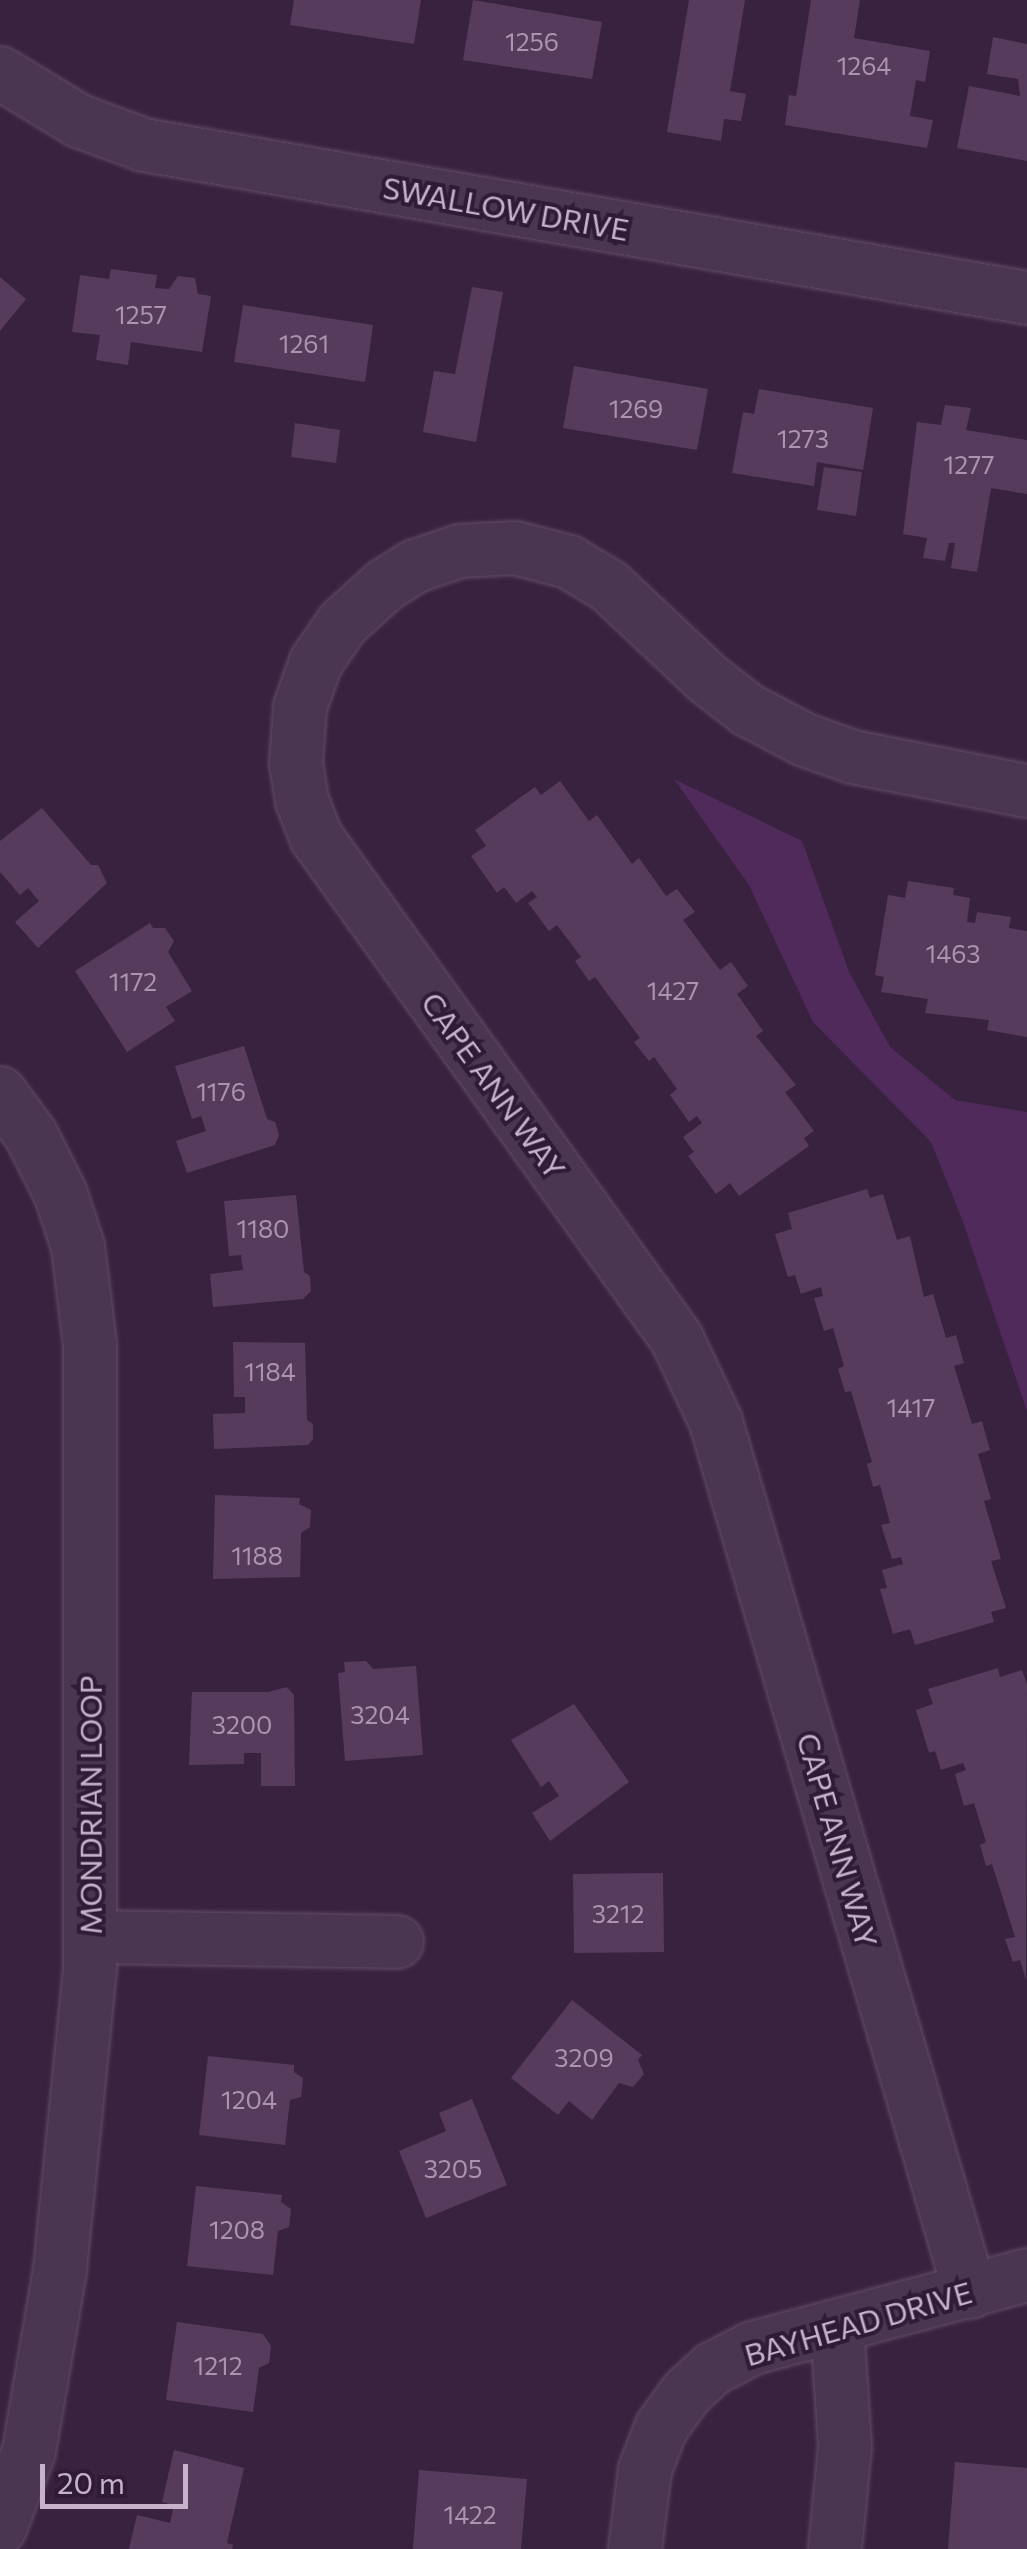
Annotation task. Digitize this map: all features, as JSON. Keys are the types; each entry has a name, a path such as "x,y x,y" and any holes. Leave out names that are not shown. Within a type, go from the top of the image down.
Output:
{"street":[{"name":"SWALLOW DRIVE","path":"0,73 78,121 144,145 1027,298"},
{"name":"CAPE ANN WAY","path":"970,2292 716,1422 676,1339 316,837 302,801 296,764 300,706 316,662 343,622 385,584 416,566 460,551 515,548 569,562 609,586 708,679 748,710 805,740 852,757 1027,791"},
{"name":"MONDRIAN LOOP","path":"0,1094 31,1135 61,1195 78,1247 90,1346 90,1937 60,2270 29,2451 0,2528"},
{"path":"90,1937 397,1942"},
{"name":"BAYHEAD DRIVE","path":"635,2549 645,2470 660,2428 687,2392 714,2368 753,2348 1027,2274"},
{"path":"835,2549 846,2446 837,2326"}],"shaded area":[{"path":"674,779 802,841 849,972 890,1047 955,1100 1027,1112 1027,1411 962,1219 931,1142 813,1022 749,885"}],"building":[{"path":"294,0 421,0 414,44 290,25"},
{"path":"473,0 602,22 592,79 463,60"},
{"path":"689,0 745,0 730,91 746,94 741,121 724,119 721,141 667,132"},
{"path":"811,0 860,0 854,38 930,51 925,82 916,80 910,116 933,120 927,148 785,125 789,95 796,96"},
{"path":"993,37 1027,44 1027,161 957,148 969,86 1020,96 1018,79 987,74"},
{"path":"111,269 157,275 155,288 169,289 178,276 195,278 198,294 211,296 202,352 131,342 128,365 96,360 100,335 72,332 80,275 109,279"},
{"path":"0,277 26,299 0,331"},
{"path":"472,287 503,292 476,442 423,432 434,371 455,374"},
{"path":"243,305 373,325 365,382 234,362"},
{"path":"574,366 708,389 697,450 563,428"},
{"path":"759,389 873,408 863,470 817,462 814,486 732,473 743,412 754,414"},
{"path":"945,405 971,408 966,430 1027,440 1027,494 991,488 977,572 951,568 955,543 949,543 945,561 923,558 927,538 903,534 917,422 941,425"},
{"path":"295,423 340,430 336,463 291,457"},
{"path":"824,467 862,472 856,516 817,510"},
{"path":"560,781 589,821 597,815 632,864 639,858 666,896 677,889 695,912 683,920 720,970 731,962 748,986 737,994 763,1031 756,1036 796,1085 785,1092 814,1131 804,1138 809,1146 739,1196 730,1183 716,1194 688,1156 694,1152 683,1137 702,1123 697,1116 689,1122 670,1095 677,1089 654,1057 649,1061 634,1042 640,1038 595,977 589,981 575,961 581,957 557,925 549,931 528,903 537,897 532,891 516,903 504,887 497,893 471,856 486,846 475,830 535,787 541,795"},
{"path":"42,808 91,865 98,865 107,883 38,948 15,922 39,901 28,888 20,895 0,872 0,841"},
{"path":"908,881 954,888 953,895 970,898 967,922 975,923 977,912 1011,917 1009,928 1027,931 1027,1037 987,1030 989,1020 925,1013 928,999 881,992 884,977 875,975 888,895 905,898"},
{"path":"150,923 153,928 165,928 174,941 168,952 192,991 166,1007 175,1021 127,1052 75,971"},
{"path":"244,1046 267,1119 275,1122 279,1135 275,1145 187,1173 176,1141 206,1131 201,1116 192,1119 175,1066"},
{"path":"867,1189 870,1198 883,1194 897,1240 910,1236 924,1297 933,1294 946,1338 956,1335 964,1363 954,1366 972,1424 982,1421 990,1450 978,1454 991,1499 984,1501 1001,1559 991,1561 1006,1608 991,1612 994,1622 915,1645 910,1629 893,1634 880,1589 887,1588 882,1570 903,1564 901,1557 892,1559 881,1525 890,1523 880,1485 873,1487 867,1464 872,1462 851,1391 845,1392 838,1369 844,1366 833,1328 824,1331 814,1298 823,1296 821,1287 801,1294 795,1275 788,1277 775,1234 792,1229 788,1213"},
{"path":"296,1195 304,1272 310,1276 311,1291 303,1299 213,1307 210,1274 243,1270 241,1255 229,1256 224,1201"},
{"path":"233,1342 305,1343 307,1420 313,1424 313,1439 308,1445 214,1449 213,1414 245,1413 245,1397 234,1397"},
{"path":"215,1495 300,1498 299,1504 311,1510 310,1527 301,1533 300,1577 213,1579"},
{"path":"366,1661 373,1669 416,1666 423,1755 345,1761 338,1673 345,1672 344,1662"},
{"path":"998,1668 1000,1677 1022,1670 1027,1684 1026,1980 1020,1960 1013,1962 1005,1939 1015,1937 992,1864 986,1866 980,1845 986,1842 974,1803 964,1806 955,1774 966,1770 963,1763 941,1770 935,1751 929,1753 916,1710 933,1704 928,1689"},
{"path":"287,1687 294,1695 295,1786 261,1786 261,1753 244,1753 244,1764 189,1765 192,1692 268,1692"},
{"path":"574,1704 629,1782 550,1841 532,1813 559,1796 549,1781 541,1787 511,1740"},
{"path":"663,1873 664,1952 574,1953 573,1874"},
{"path":"572,2000 642,2055 638,2060 644,2074 633,2087 619,2083 592,2120 569,2101 558,2115 511,2078"},
{"path":"208,2056 294,2065 294,2072 303,2078 301,2097 290,2100 285,2145 199,2135"},
{"path":"472,2099 507,2185 426,2218 399,2151 446,2131 439,2113"},
{"path":"196,2186 282,2195 281,2202 291,2209 289,2227 278,2231 273,2275 187,2266"},
{"path":"177,2322 263,2334 271,2346 269,2363 259,2368 253,2412 166,2400"},
{"path":"174,2450 244,2468 227,2543 233,2545 232,2549 129,2549 137,2515 170,2523 174,2505 162,2502"},
{"path":"955,2462 1027,2468 1027,2549 948,2549"},
{"path":"419,2470 527,2479 521,2549 413,2549"}]}
